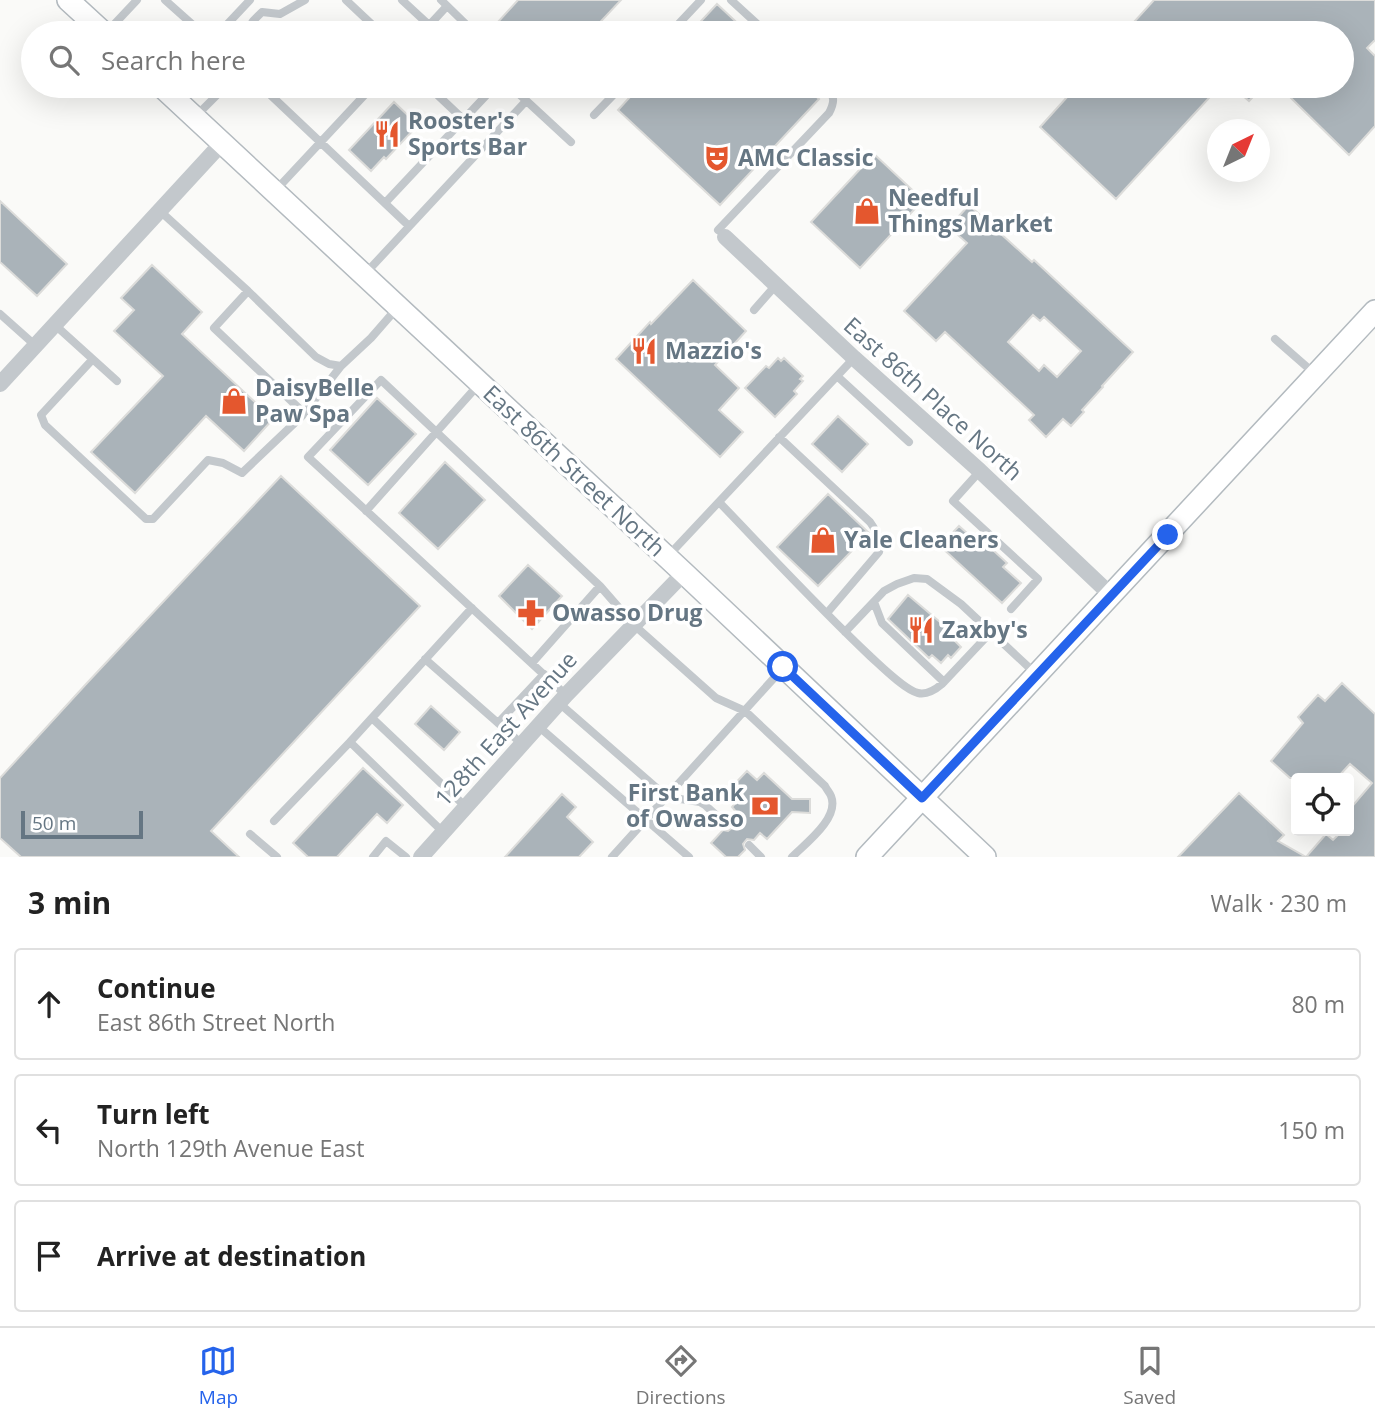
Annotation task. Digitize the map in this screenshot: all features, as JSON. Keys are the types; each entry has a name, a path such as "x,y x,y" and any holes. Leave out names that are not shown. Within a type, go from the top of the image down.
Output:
{"main road":[{"path":"68,0 92,21"},
{"name":"East 86th Street North","path":"176,98 985,857"},
{"path":"867,857 1375,311"}],"street":[{"path":"0,384 222,143"},
{"name":"East 86th Place North","path":"721,233 1111,595"},
{"name":"128th East Avenue","path":"421,857 563,699 684,573"}],"lane":[{"path":"117,21 137,0"},
{"path":"165,0 189,21"},
{"path":"230,21 250,0"},
{"path":"253,21 262,12 280,14 305,0"},
{"path":"346,0 368,21"},
{"path":"402,0 425,21"},
{"path":"681,21 701,0"},
{"path":"731,0 754,21"},
{"path":"432,21 444,3 463,21"},
{"path":"194,117 214,98"},
{"path":"274,98 409,226"},
{"path":"274,191 362,98"},
{"path":"443,98 464,120"},
{"path":"385,203 484,98"},
{"path":"523,98 571,142"},
{"path":"594,115 610,98"},
{"path":"721,233 829,113 834,104 832,98"},
{"path":"364,275 526,101"},
{"path":"160,211 316,356 329,364 341,366"},
{"path":"754,310 776,285"},
{"path":"248,291 214,328 304,413"},
{"path":"92,360 41,415 45,425 146,519 153,519 208,460 223,463 242,473 304,413 341,366 371,338 398,306"},
{"path":"0,314 36,346"},
{"path":"55,325 117,381"},
{"path":"1275,339 1316,374"},
{"path":"667,557 854,358"},
{"path":"837,376 909,442"},
{"path":"727,825 700,802 667,797 563,699 544,674 308,457 381,380 600,586 634,625 716,698 745,711 825,786 832,797 833,806 823,827 792,857"},
{"path":"366,511 480,383"},
{"path":"779,438 870,522 878,533 881,544 879,552 827,613"},
{"path":"979,471 953,501 1038,579 1011,609"},
{"path":"719,502 835,623 911,690 920,694 934,690 991,632"},
{"path":"845,632 884,592 914,578 927,579 961,604 1037,674"},
{"path":"532,663 600,586"},
{"path":"874,602 882,624 944,682"},
{"path":"274,821 350,743 472,608"},
{"path":"425,659 522,744"},
{"path":"612,857 783,667"},
{"path":"498,723 544,674"},
{"path":"372,718 466,807"},
{"path":"538,726 689,857"},
{"path":"350,743 443,832"},
{"path":"250,834 277,857"},
{"path":"373,857 386,841 406,857"},
{"path":"749,845 761,857"}],"building":[{"path":"518,0 621,0 601,21 499,21"},
{"path":"1154,0 1375,0 1375,40 1367,48 1375,56 1375,126 1349,155 1291,98 1354,98 1354,21 1135,21"},
{"path":"717,4 735,21 701,21"},
{"name":"AMC Classic","path":"629,98 819,99 720,205 618,110"},
{"path":"1066,98 1209,98 1116,199 1040,127"},
{"name":"Rooster's Sports Bar","path":"394,102 418,125 371,171 349,150"},
{"name":"Needful Things Market","path":"874,154 923,200 860,268 811,222"},
{"path":"0,201 67,264 37,296 0,262"},
{"path":"969,205 1032,262 1034,260 1133,352 1071,426 1063,419 1046,437 1029,420 1034,415 945,332 936,341 904,311 967,243 949,227","holes":["1033,315 1040,321 1044,317 1081,351 1057,377 1044,365 1039,371 1008,342"]},
{"path":"152,265 202,312 182,334 273,419 244,451 206,416 135,493 91,452 163,376 114,331 134,310 121,298"},
{"path":"693,280 746,331 715,365 739,388 719,410 743,432 720,457 616,359"},
{"path":"778,358 781,361 784,358 803,376 800,379 803,381 794,391 797,394 775,417 745,388 766,366 769,368"},
{"path":"377,398 416,434 368,485 330,450"},
{"path":"838,416 868,444 842,472 812,444"},
{"path":"445,462 485,500 438,549 399,513"},
{"path":"281,476 420,606 211,831 239,857 21,857 0,838 0,778"},
{"name":"Yale Cleaners","path":"828,494 869,533 818,586 777,547"},
{"path":"959,526 977,542 980,538 1007,563 1003,567 1021,583 1002,603 940,546"},
{"name":"Owasso Drug","path":"528,565 562,596 532,629 499,596"},
{"name":"Zaxby's","path":"908,595 947,628 945,631 961,647 951,658 948,655 941,663 932,655 929,658 888,619"},
{"path":"1342,683 1375,714 1375,857 1306,857 1324,836 1333,840 1337,836 1354,836 1354,804 1372,783 1350,764 1342,773 1291,773 1290,778 1271,761 1303,723 1298,717 1318,695 1325,701"},
{"path":"431,706 460,732 444,750 415,724"},
{"path":"363,768 403,805 387,823 377,814 337,857 308,857 293,843"},
{"name":"First Bank of Owasso","path":"747,771 757,780 764,773 792,799 810,799 810,813 792,812 767,839 760,833 754,840 747,839 743,844 745,850 738,857 726,857 711,843 723,830 728,831 733,827 732,821 738,814 732,807 738,800 728,791"},
{"path":"1239,793 1284,835 1278,841 1306,857 1178,857"},
{"path":"562,794 576,807 567,817 593,842 579,857 505,857"}],"place":[{"name":"Rooster's Sports Bar","path":"387,134"},
{"name":"AMC Classic","path":"717,158"},
{"name":"Needful Things Market","path":"867,211"},
{"name":"Mazzio's","path":"644,351"},
{"name":"DaisyBelle Paw Spa","path":"234,401"},
{"name":"Yale Cleaners","path":"823,540"},
{"name":"Owasso Drug","path":"531,613"},
{"name":"Zaxby's","path":"921,630"},
{"name":"First Bank of Owasso","path":"765,806"}],"route":[{"path":"783,667 922,798 1168,535"}]}
